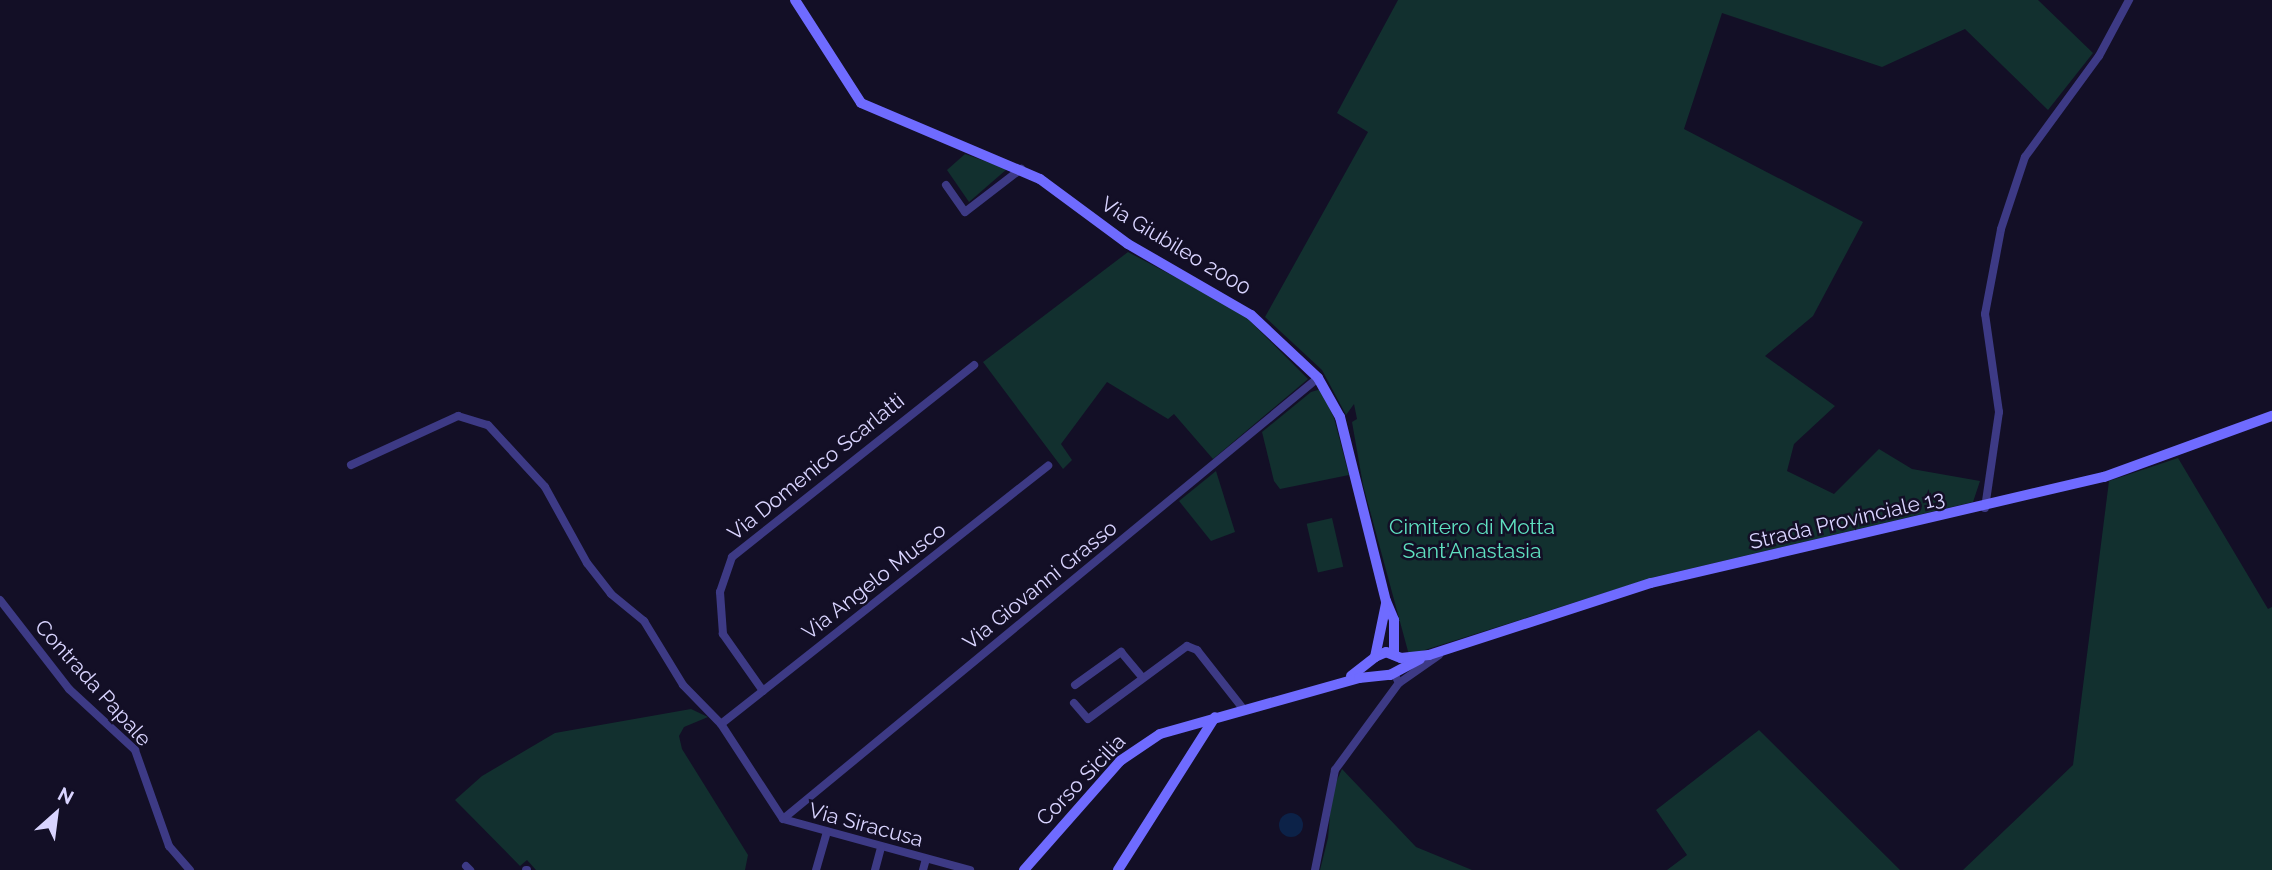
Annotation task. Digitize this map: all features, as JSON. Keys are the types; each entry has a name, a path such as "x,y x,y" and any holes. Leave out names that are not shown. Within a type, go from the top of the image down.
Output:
{"main road":[{"name":"Via Giubileo 2000","path":"795,0 861,103 1021,169 1128,244 1251,314 1318,378 1340,417 1386,601 1395,620 1396,676"},
{"name":"Strada Provinciale 13","path":"1429,655 1651,583 1985,508 2104,477 2272,416"},
{"path":"1379,675 1375,658 1384,628 1386,601"},
{"path":"1340,683 1386,652 1395,656 1429,655"},
{"path":"1118,870 1215,717 1340,683 1379,675 1396,676 1429,655"},
{"name":"Corso Sicilia","path":"1024,870 1129,753 1160,734 1215,717"}],"street":[{"path":"1985,508 1999,412 1985,314 2001,229 2025,157 2099,56 2129,0"},
{"path":"946,185 965,212 1021,169"},
{"name":"Via Domenico Scarlatti","path":"763,691 723,634 720,592 732,557 974,365"},
{"name":"Via Giovanni Grasso","path":"783,819 1318,378"},
{"name":"Via Siracusa","path":"351,465 458,416 488,425 522,457 555,503 587,564 611,594 644,621 683,685 721,724 783,819 970,870"},
{"name":"Via Angelo Musco","path":"721,724 1048,466"},
{"name":"Contrada Papale","path":"0,600 69,689 135,750 169,846 188,869"},
{"path":"1074,703 1088,719 1141,676 1187,646 1197,650 1244,710"},
{"path":"1315,870 1335,770 1396,676 1448,649"},
{"path":"1074,685 1121,652 1141,676"},
{"path":"816,870 827,832"},
{"path":"875,870 881,847"},
{"path":"923,870 926,859"}],"green space":[{"name":"Cimitero di Motta Sant'Anastasia","path":"1398,0 2038,0 2093,53 2048,110 1965,29 1882,67 1722,13 1684,129 1863,222 1813,316 1765,356 1835,406 1794,444 1787,471 1834,494 1879,449 1912,469 1980,481 1973,502 1655,577 1409,655 1363,485 1352,422 1357,419 1354,404 1346,415 1322,370 1265,317 1368,132 1337,113"},
{"path":"965,154 1007,169 969,202 947,170"},
{"path":"1128,252 1241,312 1308,379 1213,459 1174,414 1168,419 1107,382 1061,444 1072,460 1063,469 983,362"},
{"path":"1321,389 1334,418 1349,475 1280,489 1274,481 1262,432 1311,392"},
{"path":"2178,458 2268,609 2272,607 2272,870 1963,870 2073,765 2109,481"},
{"path":"1216,471 1235,532 1211,541 1179,501"},
{"path":"1332,518 1343,567 1318,573 1307,524"},
{"path":"691,709 708,717 684,727 679,736 682,749 748,855 745,870 536,870 527,860 520,866 455,800 482,776 555,733"},
{"path":"1759,730 1900,870 1667,870 1687,855 1656,810"},
{"path":"1342,769 1416,847 1472,870 1320,870 1328,838 1332,791"}],"water":[{"path":"1291,813 1302,820 1303,825 1296,836 1291,837 1280,830 1279,825 1286,814"}]}
